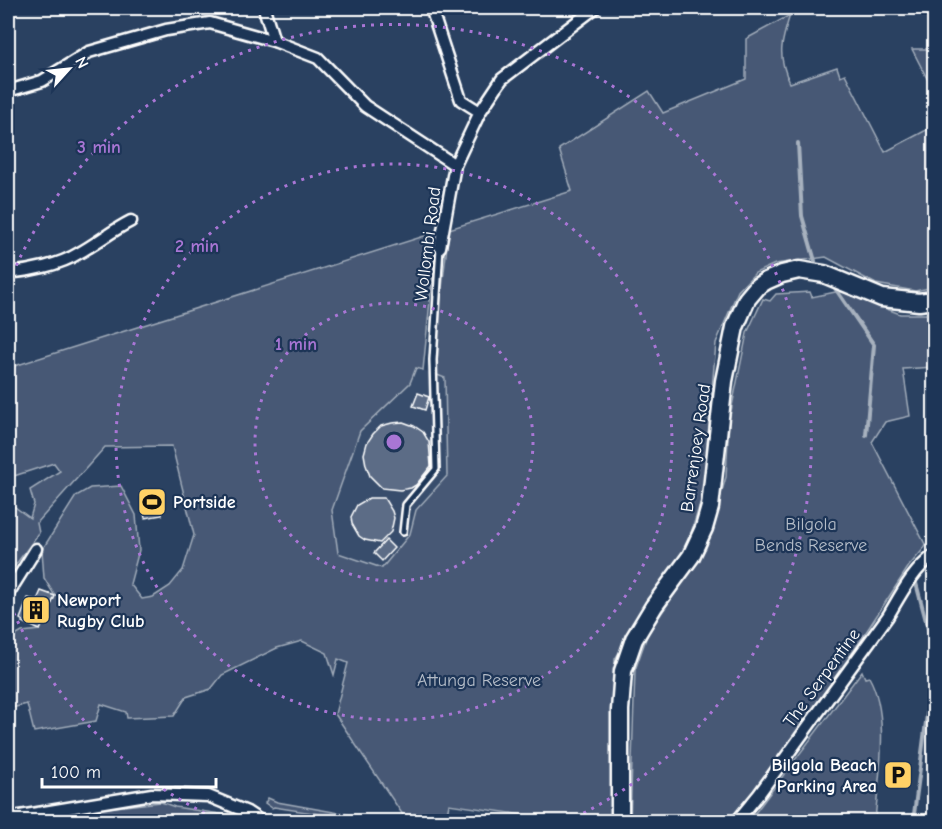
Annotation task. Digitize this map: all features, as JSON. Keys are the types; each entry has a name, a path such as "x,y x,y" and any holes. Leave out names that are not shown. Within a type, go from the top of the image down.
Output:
{"main road":[{"name":"Barrenjoey Road","path":"620,822 620,710 623,671 634,639 654,606 691,556 704,528 710,507 724,381 735,327 742,306 766,281 799,270 824,274 882,298 904,302 934,300"}],"street":[{"path":"264,8 274,41"},
{"path":"431,8 461,100 480,112"},
{"name":"Wollombi Road","path":"440,247 455,165 480,112 502,79 595,8"},
{"path":"8,91 42,81 89,52 166,30 210,23 274,41 318,58 365,106 455,165"},
{"path":"8,273 30,271 78,254 111,231 131,221"},
{"path":"8,594 36,549"},
{"name":"The Serpentine","path":"736,822 759,794 888,616 905,587 924,563 934,555"},
{"path":"8,818 152,794 208,796 247,812 262,822"}],"lane":[{"name":"Wollombi Road","path":"403,532 406,506 436,469 433,360 440,247"},
{"path":"8,571 18,580"}],"shaded area":[{"path":"386,357 477,389 424,539 388,593 312,566"}],"green space":[{"name":"Attunga Reserve","path":"790,15 784,34 782,57 790,83 837,67 840,76 845,74 885,152 934,126 934,287 915,291 876,284 826,257 775,264 755,273 738,291 716,343 703,494 687,546 615,659 613,821 564,821 449,804 446,821 407,821 335,714 348,663 338,659 334,675 327,653 302,641 277,648 222,675 211,689 186,697 174,716 127,718 126,712 101,704 96,721 34,732 27,704 8,709 8,640 22,632 40,630 55,596 44,578 42,550 76,496 90,488 121,486 136,515 139,550 130,584 142,599 153,597 170,586 183,570 194,535 172,446 105,447 37,523 39,533 8,575 8,502 30,518 34,504 30,490 60,471 54,463 8,478 8,368 437,232 423,370 416,368 410,383 360,431 332,510 338,553 382,568 410,534 416,510 447,476 445,378 432,373 449,229 572,191 559,149 649,91 663,113 746,79 746,39"},
{"path":"912,49 934,49 934,92"},
{"name":"Bilgola Bends Reserve","path":"840,291 900,314 934,314 934,367 903,369 910,416 885,422 872,442 926,546 909,566 855,649 731,820 630,822 635,670 648,633 706,548 726,477 729,421 747,333 763,299 770,301 776,294 810,292 812,297"},
{"path":"862,671 865,678 869,677 880,710 881,748 875,821 749,821"},
{"path":"268,798 277,802 376,821 272,808 265,803"},
{"path":"161,802 175,807 239,817 245,821 25,821 106,808"}],"building":[{"path":"418,393 429,397 425,410 413,406"},
{"path":"403,422 423,432 429,442 431,466 411,488 400,490 382,488 370,476 366,465 364,454 367,443 381,426"},
{"path":"158,489 162,515 145,518 140,493"},
{"path":"369,498 384,498 394,518 391,532 380,543 365,540 359,536 352,524 351,517 357,505"},
{"path":"386,540 394,548 382,561 374,553"},
{"name":"Newport Rugby Club","path":"41,591 55,596 40,630 20,619 28,598 37,600"}],"waterway":[{"path":"798,143 802,216 815,261"},
{"path":"835,288 874,345 866,435"},
{"path":"913,822 932,676 930,636 916,583"}],"place":[{"name":"Portside","path":"152,502"},
{"name":"Newport Rugby Club","path":"36,610"},
{"name":"Bilgola Beach Parking Area","path":"898,775"}]}
